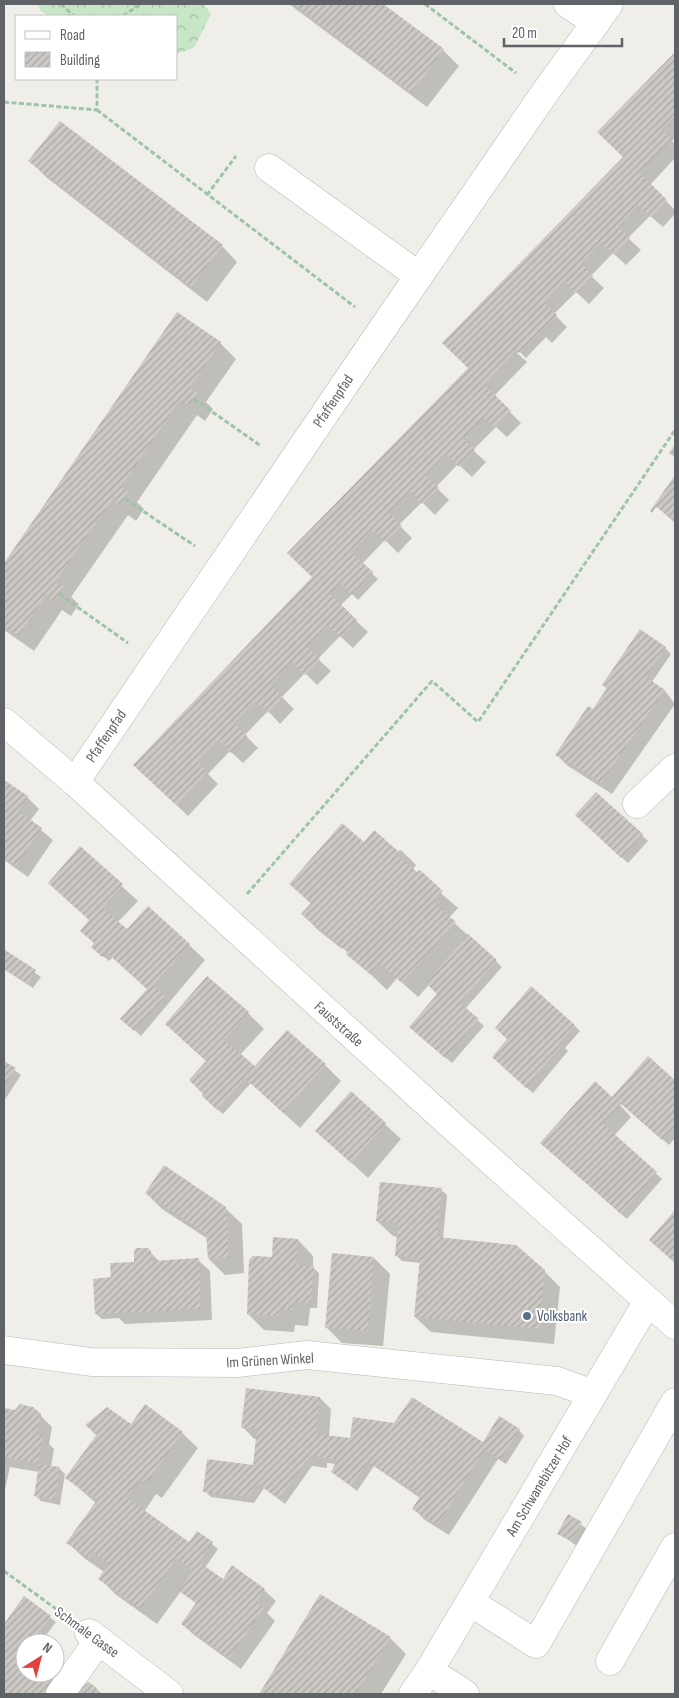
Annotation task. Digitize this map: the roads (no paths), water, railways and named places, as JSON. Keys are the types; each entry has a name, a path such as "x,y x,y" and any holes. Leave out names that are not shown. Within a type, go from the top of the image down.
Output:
{"street":[{"name":"Pfaffenpfad","path":"75,782 383,328 602,13 568,4"},
{"path":"269,168 419,276"},
{"name":"Fauststraße","path":"4,722 75,782 224,920 675,1325"},
{"path":"636,804 675,768"},
{"name":"Am Schwanebitzer Hof","path":"413,1694 429,1671 648,1301"},
{"name":"Im Grünen Winkel","path":"4,1350 91,1362 238,1363 307,1355 557,1381 593,1394"},
{"path":"470,1602 536,1644 675,1402"},
{"path":"610,1661 675,1547"},
{"name":"Schmale Gasse","path":"60,1694 94,1637 168,1694"},
{"path":"429,1671 465,1694"}],"place":[{"name":"Volksbank","path":"527,1316"}]}
